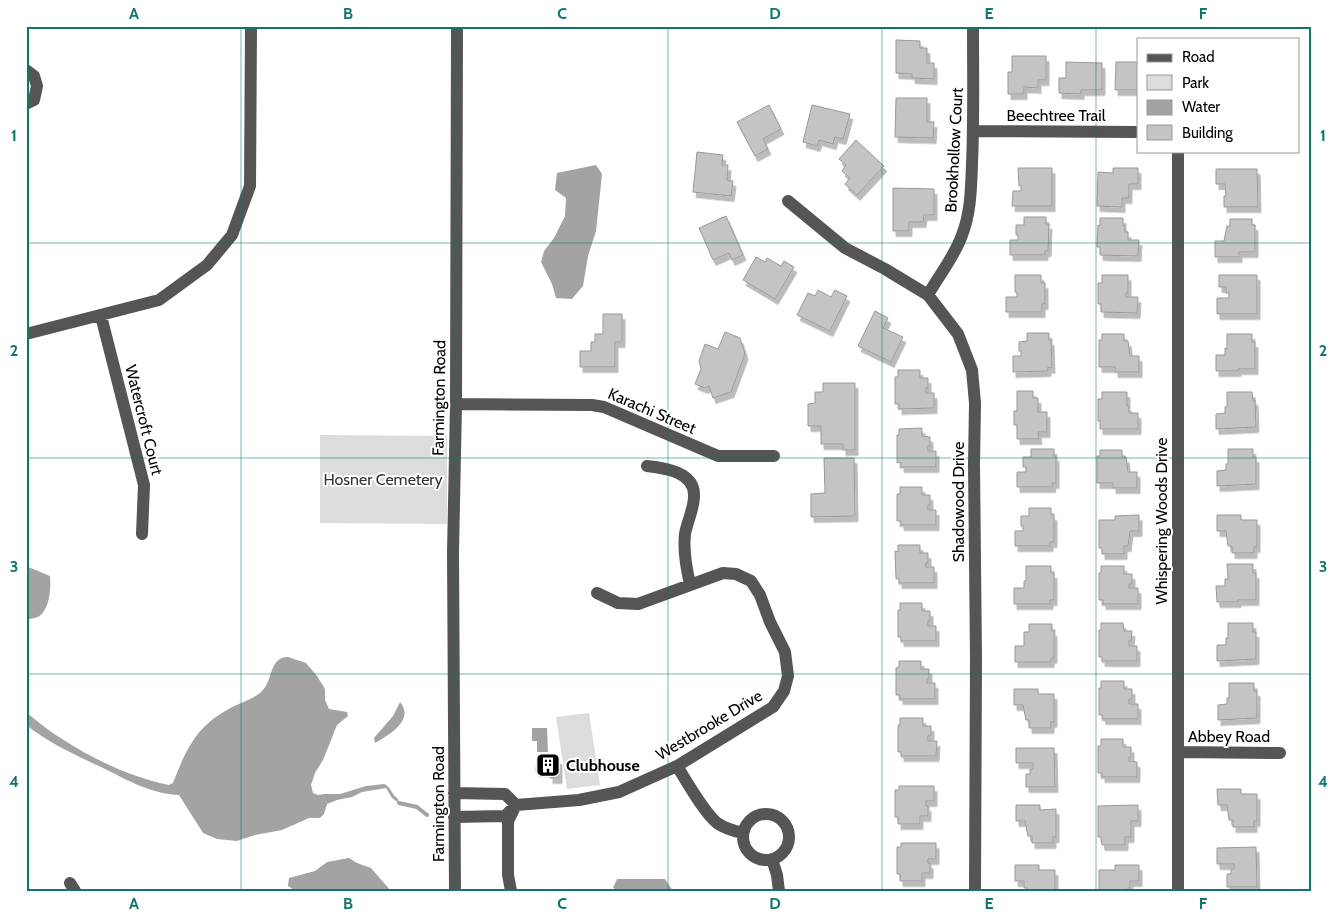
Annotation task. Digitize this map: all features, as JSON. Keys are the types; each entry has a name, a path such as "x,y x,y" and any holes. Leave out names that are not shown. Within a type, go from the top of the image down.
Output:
{"street":[{"path":"26,334 159,300 206,265 232,235 250,186 251,26"},
{"name":"Farmington Road","path":"455,891 453,553 456,404 457,26"},
{"name":"Brookhollow Court","path":"928,294 953,254 962,236 967,219 970,201 974,131 973,26"},
{"path":"26,70 34,76 37,86 34,100 26,104"},
{"name":"Beechtree Trail","path":"974,131 1137,132"},
{"name":"Whispering Woods Drive","path":"1178,152 1178,891"},
{"name":"Shadowood Drive","path":"788,201 845,248 928,294 958,334 972,370 974,385 975,891"},
{"name":"Watercroft Court","path":"101,316 144,485 142,534"},
{"name":"Karachi Street","path":"456,404 592,404 604,407 718,456 774,456"},
{"path":"647,466 676,471 686,478 691,486 694,496 685,533 684,551 690,584"},
{"name":"Westbrooke Drive","path":"454,817 505,816 516,805 579,800 619,792 677,766 773,707 784,691 788,676 784,652 760,594 751,581 736,574 723,573 638,604 618,603 597,593"},
{"name":"Abbey Road","path":"1178,752 1280,753"},
{"path":"677,766 708,813 717,823 729,830 743,833"},
{"path":"454,793 505,794 516,805 508,821 507,868 511,891"},
{"path":"764,814 778,817 788,829 788,844 779,856 772,860 764,860 750,854 743,841 743,833 750,820 764,814"},
{"path":"772,860 777,875 779,891"}],"green space":[{"name":"Hosner Cemetery","path":"320,435 447,436 447,524 320,523"},
{"path":"589,713 600,785 567,789 556,717"}],"water":[{"path":"596,165 602,174 596,231 588,256 583,286 572,299 556,298 552,284 541,262 544,251 554,238 565,216 566,198 555,190 557,173"},
{"path":"26,566 50,576 50,592 42,614 26,620"},
{"path":"288,657 306,663 325,689 325,700 329,709 347,712 348,716 337,725 323,760 315,773 311,785 313,793 318,795 340,794 366,786 384,784 398,799 399,803 392,798 386,788 362,792 327,804 324,814 320,818 309,818 282,830 255,835 237,841 217,839 203,833 179,795 159,792 130,782 63,749 26,725 26,712 57,736 93,757 131,774 169,785 173,783 187,750 199,732 216,717 262,691 277,661"},
{"path":"400,702 404,709 402,721 387,736 375,743 374,738 393,716"},
{"path":"532,728 547,728 548,752 537,752 537,741 532,741"},
{"path":"349,858 371,868 391,891 294,890 288,886 289,878 315,871 327,862"},
{"path":"617,879 665,879 673,891 620,891 613,888"}],"building":[{"path":"896,40 920,41 920,48 927,48 927,63 934,63 934,79 912,78 912,74 896,73"},
{"path":"1012,56 1046,56 1046,80 1038,80 1038,88 1024,87 1024,94 1008,94 1008,72 1012,72"},
{"path":"1066,62 1102,63 1102,90 1081,90 1081,94 1059,93 1059,78 1066,78"},
{"path":"1116,62 1137,62 1137,90 1115,90"},
{"path":"896,98 927,98 927,122 934,122 933,138 895,137"},
{"path":"769,105 781,129 763,139 768,149 755,156 737,122"},
{"path":"812,105 850,114 843,139 835,137 833,144 819,140 817,146 803,142"},
{"path":"856,140 884,166 857,195 845,184 850,178 842,171 846,165 839,159"},
{"path":"697,152 723,155 722,165 728,165 727,180 733,181 731,196 693,192"},
{"path":"1018,168 1052,168 1052,206 1012,206 1013,191 1021,191"},
{"path":"1113,168 1138,168 1138,184 1129,184 1129,198 1122,198 1122,207 1097,206 1098,172 1113,173"},
{"path":"1216,169 1257,169 1258,207 1224,207 1224,196 1226,196 1225,184 1216,184"},
{"path":"893,188 934,189 934,215 924,215 923,222 909,222 909,231 893,231"},
{"path":"726,216 743,255 732,260 729,253 713,260 699,228"},
{"path":"1024,217 1046,217 1046,224 1049,224 1048,251 1045,251 1045,255 1010,255 1010,240 1018,240 1016,225 1024,225"},
{"path":"1100,218 1123,218 1125,232 1128,232 1128,240 1139,240 1138,256 1100,255 1100,247 1097,247"},
{"path":"1230,219 1252,219 1252,225 1255,225 1255,252 1239,252 1239,257 1215,257 1215,241 1224,241 1227,226 1230,226"},
{"path":"756,257 765,262 767,258 781,266 784,261 794,267 775,299 743,280"},
{"path":"1015,275 1041,275 1041,283 1045,283 1045,304 1042,304 1042,312 1006,312 1006,297 1017,297 1015,292"},
{"path":"1102,275 1128,275 1128,293 1126,293 1126,297 1138,297 1137,313 1101,312 1101,304 1098,304 1098,283 1102,283"},
{"path":"1219,275 1257,275 1257,314 1217,314 1217,298 1229,298 1229,293 1226,293 1226,287 1219,287"},
{"path":"818,290 831,297 835,290 847,296 830,331 797,315 808,293 815,296"},
{"path":"875,311 888,318 883,328 903,337 891,362 858,346"},
{"path":"603,314 622,314 622,342 615,342 615,367 580,367 580,351 591,351 591,342 595,342 595,334 603,334"},
{"path":"725,332 740,338 745,354 731,392 713,398 709,386 705,388 695,384 701,369 699,361 705,344 718,349"},
{"path":"1027,333 1049,333 1052,368 1048,367 1048,371 1013,372 1013,356 1021,356 1019,342 1027,341"},
{"path":"1102,334 1124,334 1124,341 1128,341 1130,356 1139,356 1139,372 1115,372 1115,367 1099,367 1099,340 1102,340"},
{"path":"1227,334 1252,334 1252,342 1255,342 1255,369 1216,371 1216,355 1225,355"},
{"path":"898,370 920,370 920,378 928,378 926,393 934,393 934,408 899,409 899,404 895,404 895,377 898,377"},
{"path":"823,383 855,383 855,450 843,450 843,444 821,444 821,426 808,426 808,404 815,403 815,392 823,392"},
{"path":"1017,391 1033,391 1033,398 1038,398 1038,412 1047,412 1047,432 1038,432 1039,439 1017,439 1014,411 1017,411"},
{"path":"1102,392 1127,392 1129,413 1138,413 1138,429 1100,429 1098,399 1102,399"},
{"path":"1227,392 1252,392 1253,400 1255,400 1256,427 1216,429 1216,414 1225,413 1225,407 1227,407"},
{"path":"922,428 922,436 930,437 928,451 936,451 936,467 901,467 901,462 897,463 897,435 899,435 899,429"},
{"path":"1031,449 1054,449 1054,456 1056,456 1056,483 1052,483 1053,487 1017,487 1017,472 1026,472 1026,467 1023,467 1023,457 1031,457"},
{"path":"1228,449 1253,449 1253,457 1256,457 1256,484 1217,486 1217,471 1226,470 1226,464 1228,464"},
{"path":"1100,450 1122,450 1122,457 1126,457 1128,472 1137,472 1137,488 1113,488 1113,483 1097,483 1097,456 1100,456"},
{"path":"824,458 854,458 855,516 811,517 811,494 825,493"},
{"path":"900,487 922,487 922,495 930,495 928,510 936,510 936,525 901,525 901,521 897,521 897,494 900,494"},
{"path":"1029,508 1051,508 1051,515 1054,515 1054,542 1050,542 1050,546 1015,546 1015,531 1023,531 1021,516 1029,516"},
{"path":"1139,515 1139,531 1130,531 1128,546 1124,546 1124,554 1102,554 1102,548 1099,548 1099,520 1115,520 1115,516"},
{"path":"1217,515 1241,515 1241,520 1257,520 1257,547 1254,547 1254,553 1232,553 1232,546 1228,546 1226,531 1217,531"},
{"path":"898,545 920,545 920,553 928,553 926,567 934,567 934,583 899,583 899,579 896,579 895,551 898,552"},
{"path":"1227,564 1253,564 1253,573 1256,573 1256,600 1217,602 1216,586 1225,586 1225,579 1228,579"},
{"path":"1026,566 1051,566 1051,573 1054,573 1054,600 1050,600 1050,604 1014,604 1014,588 1024,588"},
{"path":"1101,566 1124,566 1124,574 1132,574 1132,584 1129,584 1129,588 1138,588 1138,604 1103,604 1103,600 1099,600 1099,573 1101,573"},
{"path":"900,603 922,603 922,611 930,611 928,626 936,626 936,641 901,641 901,637 898,637 898,610 900,610"},
{"path":"1101,623 1123,623 1124,631 1132,631 1129,646 1137,646 1137,661 1102,661 1102,657 1099,657 1099,630 1101,630"},
{"path":"1228,623 1253,623 1253,632 1256,632 1256,659 1217,661 1217,645 1226,645"},
{"path":"1029,624 1052,624 1052,631 1054,631 1054,658 1051,658 1051,662 1015,662 1015,646 1024,646 1024,632 1029,632"},
{"path":"899,661 921,661 921,669 929,669 927,683 935,683 935,699 900,699 900,695 896,695 896,668 899,667"},
{"path":"1101,681 1124,681 1124,689 1132,689 1132,699 1129,699 1129,704 1138,704 1138,719 1103,719 1102,715 1099,715 1099,688 1101,688"},
{"path":"1229,683 1254,683 1254,691 1257,691 1257,718 1218,720 1218,705 1227,704 1227,698 1229,698"},
{"path":"1014,689 1038,689 1038,694 1054,694 1054,722 1051,722 1051,728 1029,728 1029,720 1026,720 1023,705 1014,705"},
{"path":"900,718 923,718 923,726 931,726 931,736 928,736 928,741 937,741 936,756 901,756 901,752 898,752 898,725 900,725"},
{"path":"1101,739 1123,739 1123,747 1131,747 1129,761 1137,762 1137,777 1102,777 1102,773 1098,773 1098,746 1101,746"},
{"path":"1016,748 1054,748 1055,787 1026,787 1026,774 1030,774 1030,769 1033,769 1033,763 1016,763"},
{"name":"Clubhouse","path":"537,759 559,759 559,778 550,778 550,771 536,771"},
{"path":"899,786 934,786 934,801 926,801 928,816 920,816 920,824 898,824 898,817 895,817 895,790 899,790"},
{"path":"1217,789 1241,789 1241,794 1257,794 1257,821 1254,821 1254,827 1233,827 1233,820 1229,820 1227,805 1218,805"},
{"path":"1016,805 1040,805 1040,810 1056,809 1056,837 1053,837 1053,843 1032,843 1032,836 1028,836 1025,821 1016,821"},
{"path":"1138,805 1138,821 1131,821 1131,837 1125,837 1125,845 1102,845 1101,837 1098,837 1098,806"},
{"path":"901,843 936,843 936,859 928,859 930,873 922,873 922,881 900,881 900,874 897,874 897,847 901,847"},
{"path":"1256,847 1257,887 1227,887 1227,874 1231,874 1234,864 1217,864 1217,848"},
{"path":"1015,865 1039,865 1039,870 1055,870 1055,891 1027,891 1027,888 1024,888 1024,881 1015,881"},
{"path":"1115,865 1139,865 1139,881 1130,881 1128,891 1099,891 1099,870 1115,870"}],"waterway":[{"path":"399,803 417,807 427,815"}],"place":[{"name":"Clubhouse","path":"548,765"}]}
